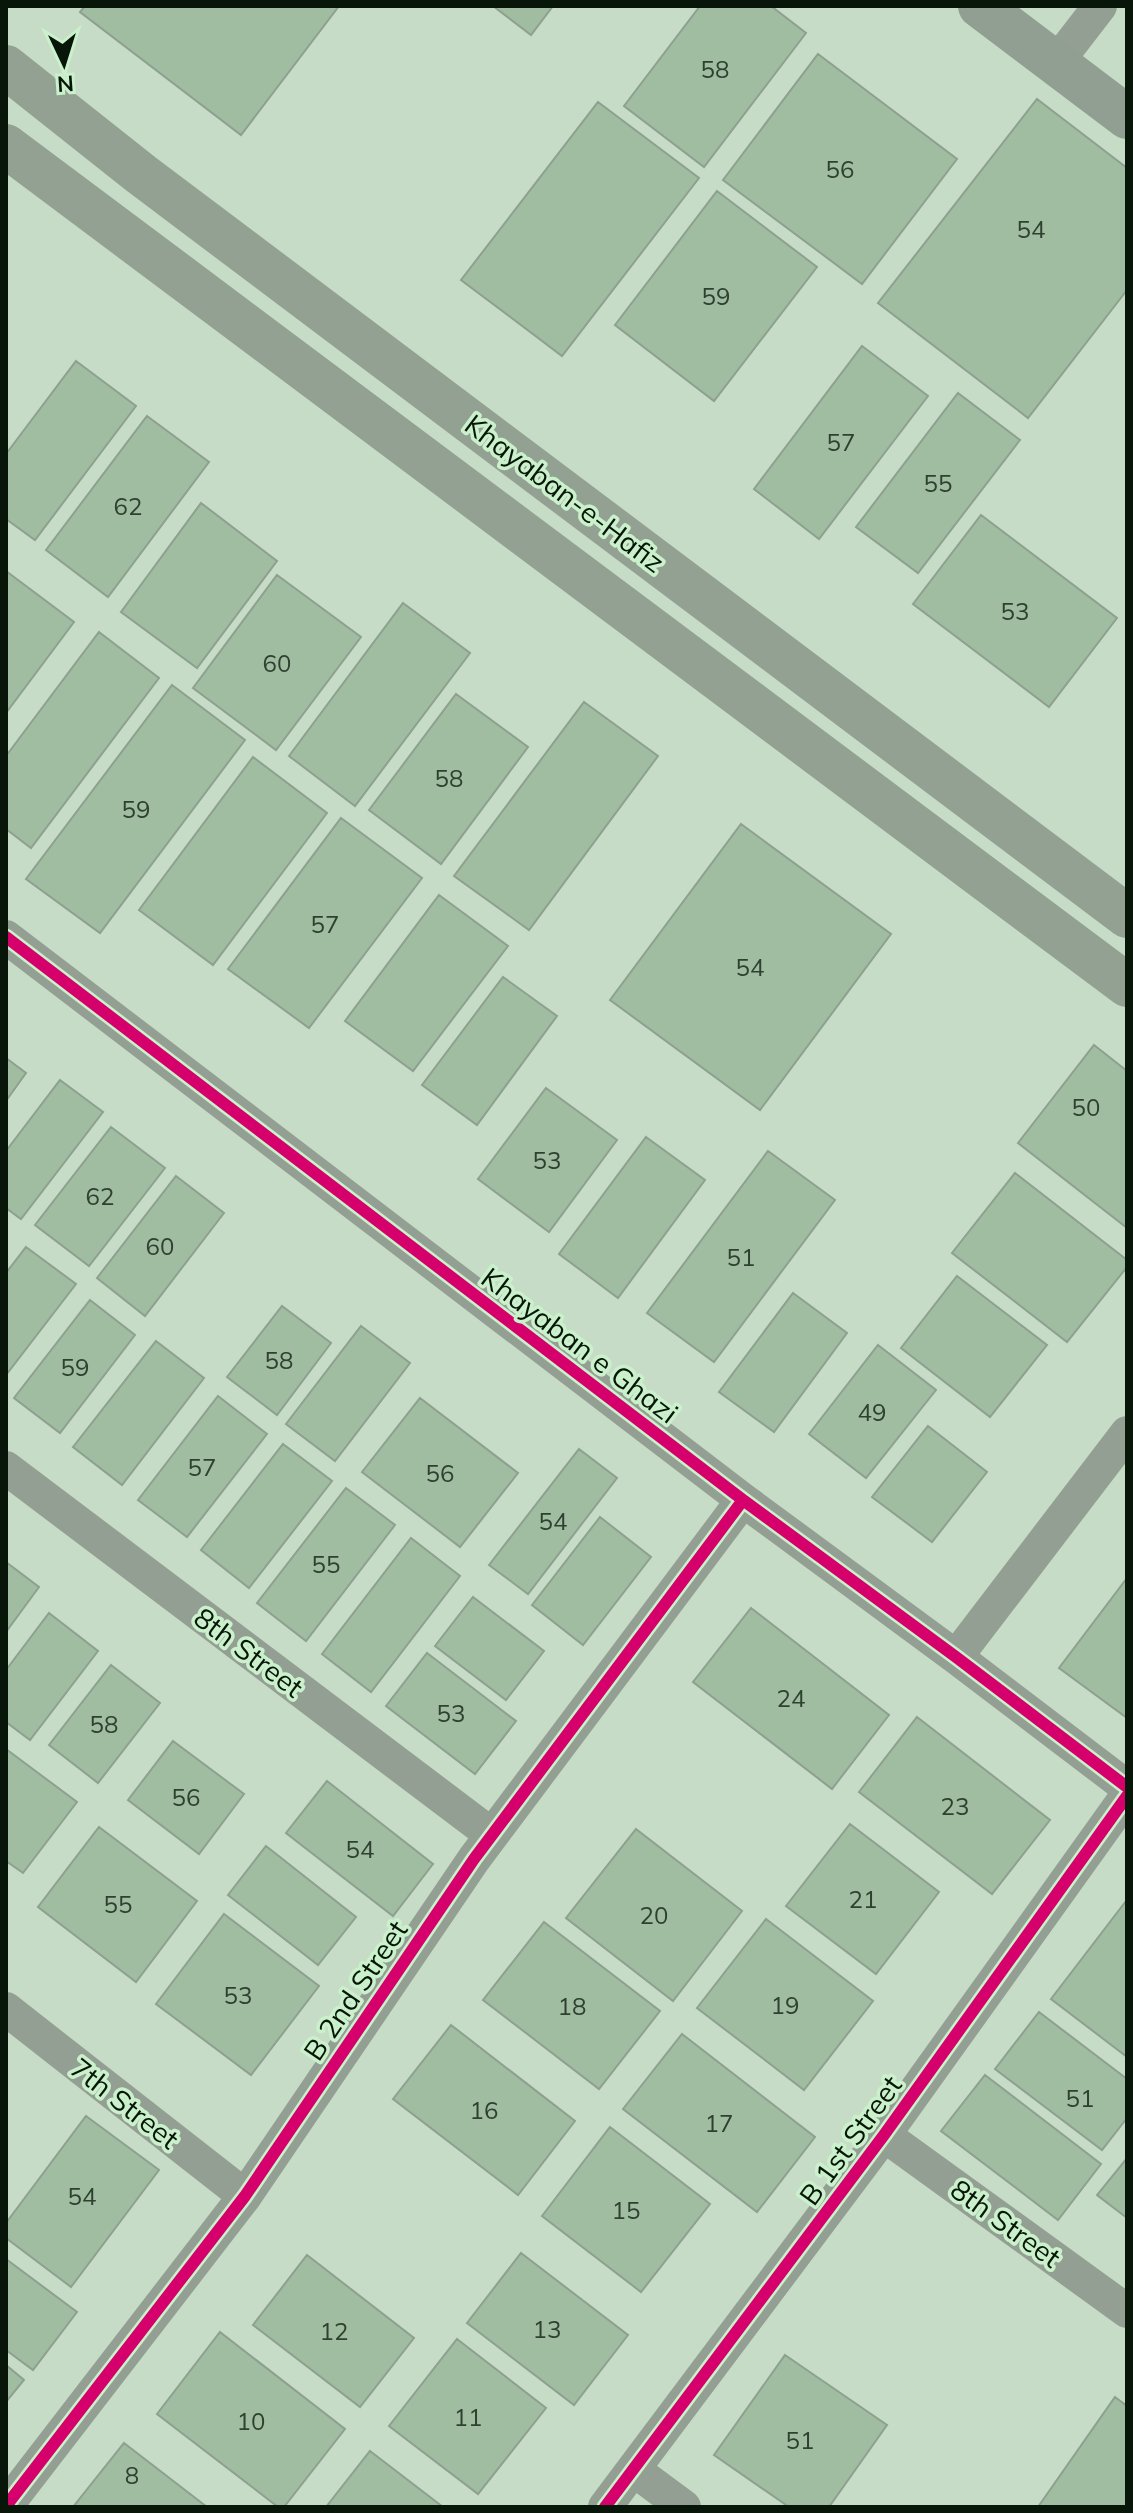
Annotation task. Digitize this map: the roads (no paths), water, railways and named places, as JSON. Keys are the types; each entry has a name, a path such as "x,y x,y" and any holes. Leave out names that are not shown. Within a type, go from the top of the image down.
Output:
{"main road":[{"name":"Khayaban-e-Hafiz","path":"6,67 153,184 1127,916"},
{"name":"Khayaban-e-Hafiz","path":"6,146 1127,985"}],"street":[{"path":"980,6 1127,117"},
{"path":"1056,63 1100,6"},
{"name":"Khayaban e Ghazi","path":"6,937 743,1500 1127,1787"},
{"path":"956,1657 1127,1433"},
{"name":"8th Street","path":"6,1468 492,1835"},
{"name":"B 2nd Street","path":"6,2506 245,2196 492,1835 743,1500"},
{"name":"B 1st Street","path":"605,2507 884,2135 1127,1796"},
{"name":"7th Street","path":"6,2009 245,2196"},
{"name":"8th Street","path":"884,2135 1127,2311"},
{"path":"634,2470 684,2507"}]}
